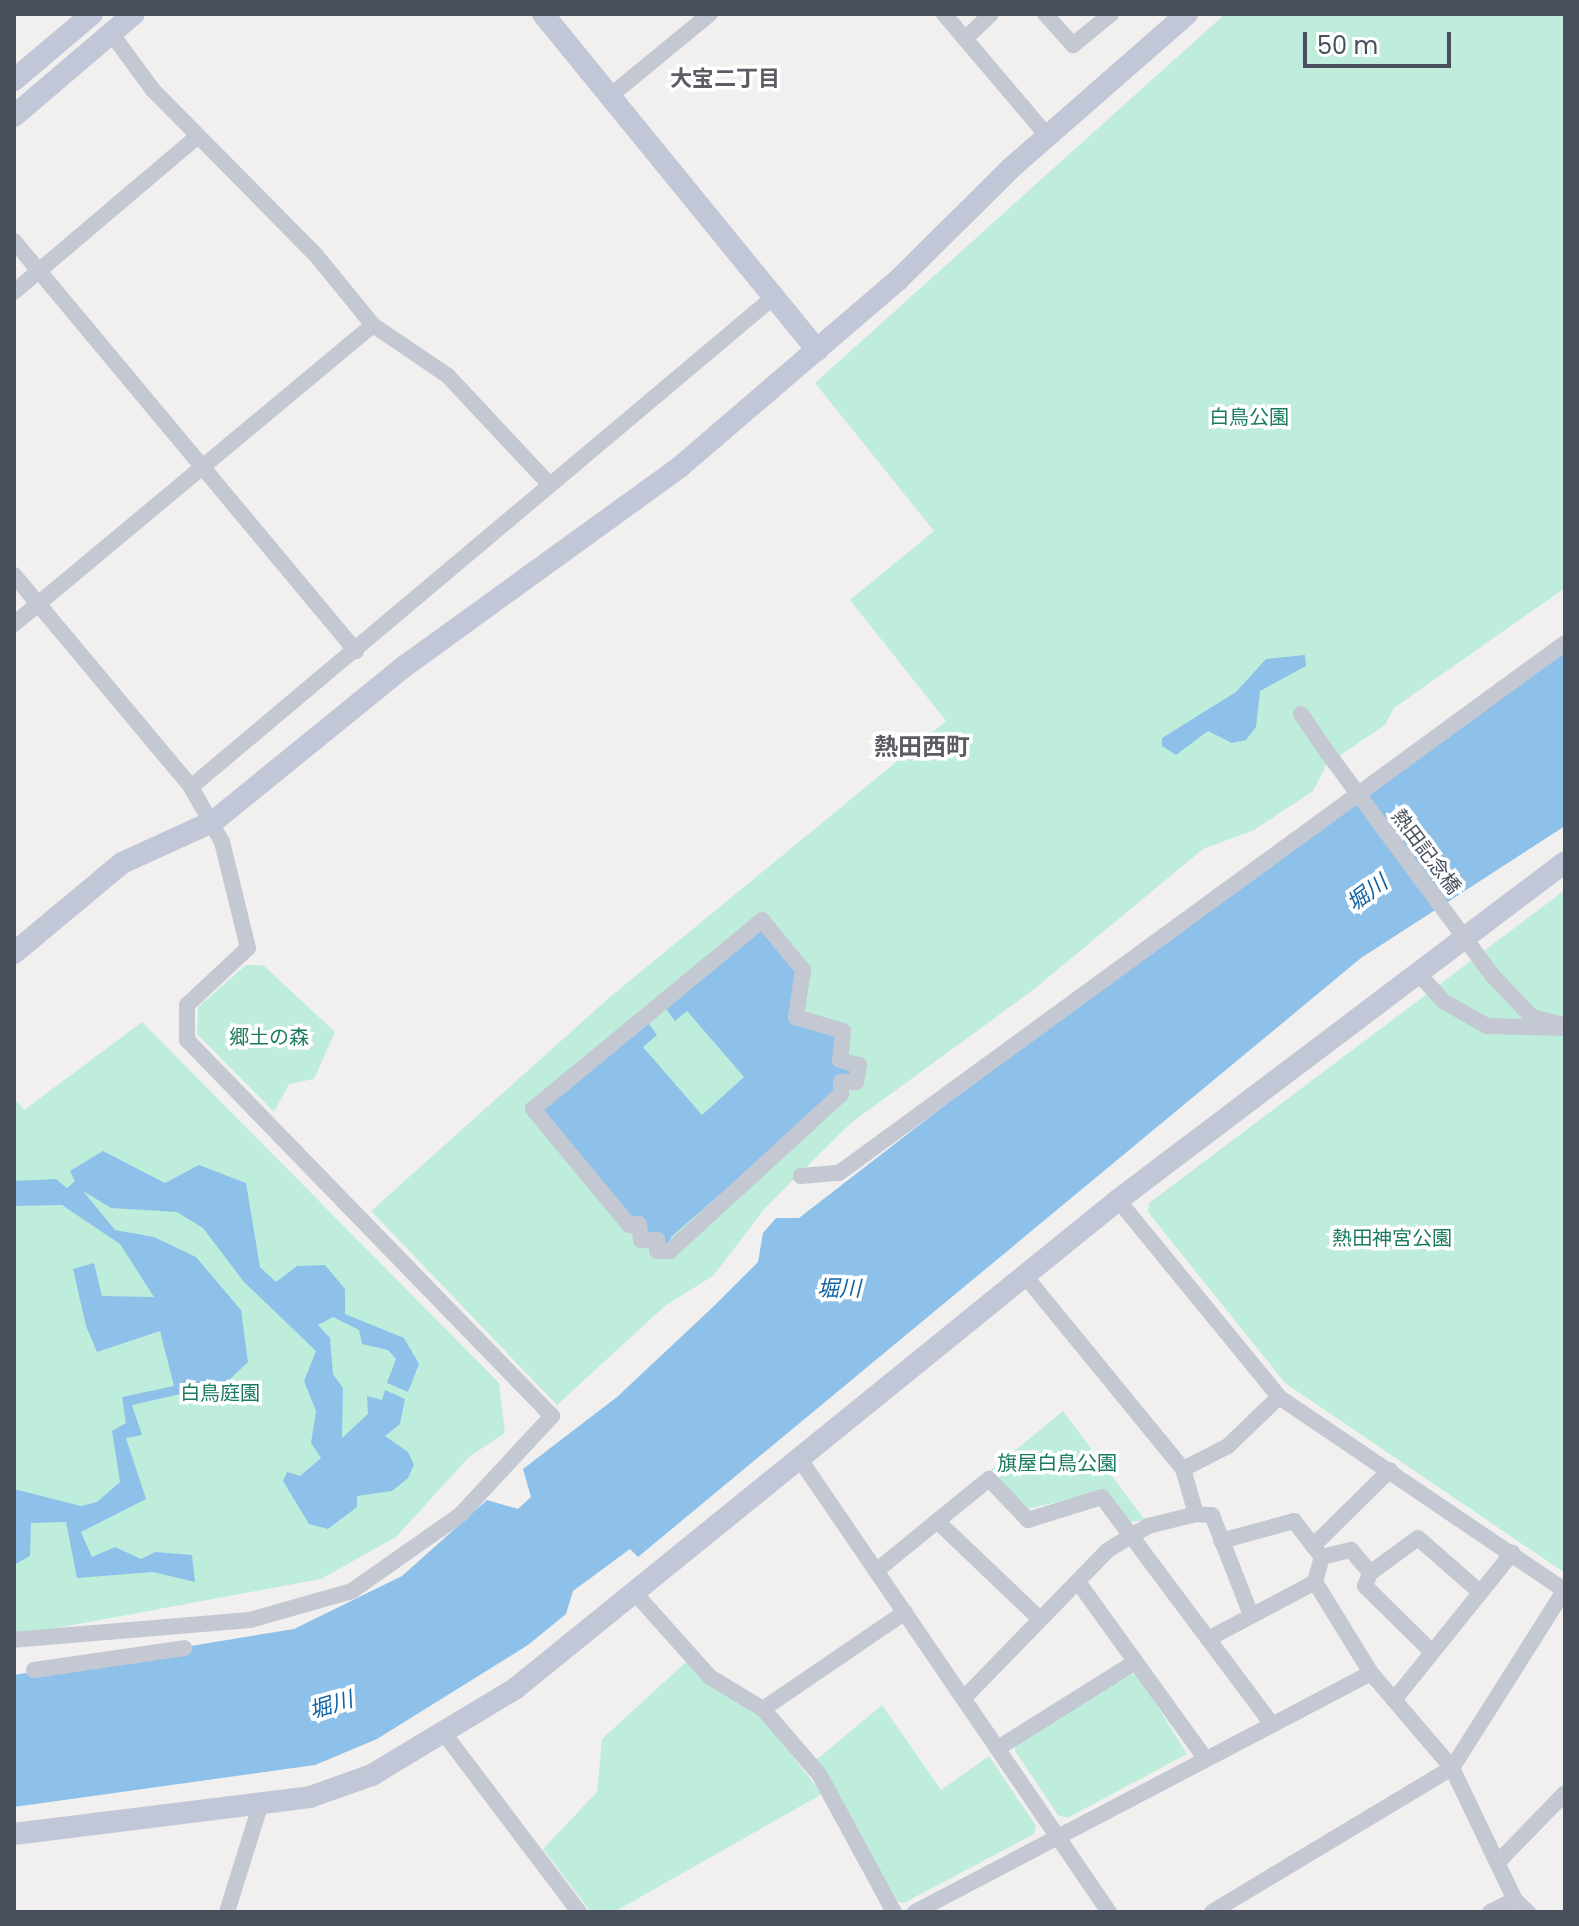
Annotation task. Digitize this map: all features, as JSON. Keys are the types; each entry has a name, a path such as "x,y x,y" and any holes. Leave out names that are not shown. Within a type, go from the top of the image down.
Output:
{"street":[{"path":"14,80 92,14"},
{"path":"14,116 134,14"},
{"path":"543,14 817,350"},
{"path":"610,96 710,14"},
{"path":"944,14 1049,138"},
{"path":"965,39 991,14"},
{"path":"1045,14 1073,45 1111,14"},
{"path":"14,953 122,863 214,821 405,666 681,466 817,350 1049,138 1174,18"},
{"path":"111,33 198,136 373,325 448,376 549,484"},
{"path":"14,292 198,136"},
{"path":"14,241 356,651"},
{"path":"191,787 775,296"},
{"path":"14,624 373,325"},
{"path":"14,575 191,787 214,821 248,948 187,1005 187,1040 552,1416 460,1515 352,1591 285,1615 14,1640"},
{"path":"1365,785 1365,774 1565,632"},
{"path":"801,1176 839,1173 1365,785 1565,643"},
{"name":"熱田記念橋","path":"1301,714 1493,976 1532,1017 1565,1026"},
{"path":"14,1834 261,1803 358,1781 534,1675 1118,1200 1565,862"},
{"path":"762,920 803,970 796,1017 843,1031 840,1060 859,1065 856,1082 841,1082 841,1094 802,1130 670,1251 657,1251 657,1240 641,1240 639,1224 629,1225 533,1109 762,920"},
{"path":"1418,973 1443,1001 1487,1026 1565,1026"},
{"path":"1118,1200 1279,1397 1565,1591 1452,1768 1212,1912"},
{"path":"1024,1275 1183,1469 1196,1514"},
{"path":"1183,1469 1228,1446 1279,1397"},
{"path":"799,1458 1109,1912"},
{"path":"1390,1470 1317,1552 1315,1582 1371,1673 1452,1768 1515,1900 1528,1912"},
{"path":"876,1571 989,1479 1028,1520 1102,1497 1271,1723"},
{"path":"964,1698 1078,1582 1131,1536 1196,1514 1212,1515 1251,1615"},
{"path":"937,1521 1040,1619"},
{"path":"1221,1541 1294,1521 1317,1552"},
{"path":"1432,1652 1365,1586 1370,1573 1418,1538 1480,1592"},
{"path":"1317,1552 1351,1550 1370,1573"},
{"path":"1394,1700 1512,1553"},
{"path":"1078,1582 1204,1757"},
{"path":"1208,1639 1315,1582"},
{"path":"634,1592 710,1677 763,1709 819,1774 894,1912"},
{"path":"763,1709 905,1612"},
{"path":"34,1670 184,1648"},
{"path":"998,1748 1135,1662"},
{"path":"915,1912 1060,1837 1204,1757 1371,1673"},
{"path":"443,1732 579,1912"},
{"path":"1498,1862 1565,1793"},
{"path":"227,1912 261,1803"},
{"path":"1490,1912 1515,1900"}],"green space":[{"name":"白鳥公園","path":"1225,14 1565,14 1565,588 1394,708 1385,725 1327,764 1313,791 1254,830 1203,849 1033,990 851,1123 766,1207 713,1276 666,1305 557,1405 371,1211 610,997 946,721 850,600 934,531 815,383"},
{"name":"熱田神宮公園","path":"1565,890 1565,1573 1285,1383 1148,1212 1149,1203"},
{"name":"郷土の森","path":"246,965 263,965 335,1032 314,1079 289,1084 274,1112 197,1034 198,1007"},
{"name":"白鳥庭園","path":"142,1022 499,1383 505,1433 469,1457 396,1537 321,1579 14,1636 14,1098 24,1110"},
{"name":"旗屋白鳥公園","path":"1063,1411 1145,1520 1129,1522 1105,1491 1027,1509 990,1471"},
{"path":"687,1661 759,1713 822,1794 614,1912 591,1912 543,1849 597,1792 602,1739"},
{"path":"1130,1674 1138,1675 1187,1754 1067,1818 1058,1815 1015,1751 1016,1742"},
{"path":"882,1705 941,1790 989,1756 1036,1826 1034,1834 904,1903 896,1901 816,1760"}],"water":[{"name":"堀川","path":"1565,644 1565,826 1361,958 638,1557 630,1549 573,1591 566,1614 528,1645 377,1739 315,1765 14,1807 14,1675 294,1629 402,1576 487,1500 518,1509 531,1497 523,1469 617,1397 714,1306 758,1262 763,1233 776,1218 799,1218 1129,963"},
{"path":"1305,655 1306,666 1260,691 1256,727 1246,740 1232,743 1208,731 1176,755 1162,746 1162,738 1236,692 1266,659"},
{"path":"762,925 798,970 792,1020 840,1035 837,1062 855,1067 838,1092 671,1237 669,1247 645,1236 539,1108 646,1020 657,1035 643,1047 702,1115 744,1077 687,1011 675,1021 664,1006"},
{"path":"103,1151 165,1183 199,1165 246,1183 260,1267 276,1282 297,1266 325,1265 345,1289 345,1314 404,1338 419,1364 408,1392 387,1383 396,1359 388,1350 362,1344 359,1330 333,1317 318,1325 330,1338 333,1374 343,1388 342,1438 368,1414 367,1396 382,1400 385,1390 405,1399 400,1424 385,1436 408,1452 414,1465 408,1478 392,1491 357,1496 357,1507 328,1529 309,1524 283,1481 287,1472 300,1476 321,1458 311,1443 316,1411 304,1381 316,1351 244,1282 203,1228 177,1212 111,1208 83,1191 115,1230 154,1237 196,1257 241,1310 248,1362 225,1384 132,1405 142,1435 126,1438 146,1499 81,1532 92,1557 115,1547 141,1559 155,1552 192,1555 195,1582 153,1572 77,1578 66,1522 31,1523 30,1556 14,1565 14,1489 81,1506 97,1502 120,1482 112,1431 126,1423 122,1397 174,1386 160,1331 97,1352 86,1326 73,1269 94,1263 102,1296 154,1297 120,1244 62,1205 14,1206 14,1181 56,1179 67,1188 75,1181 70,1171"}],"district":[{"name":"大宝二丁目","path":"725,79"},
{"name":"熱田西町","path":"922,747"}]}
